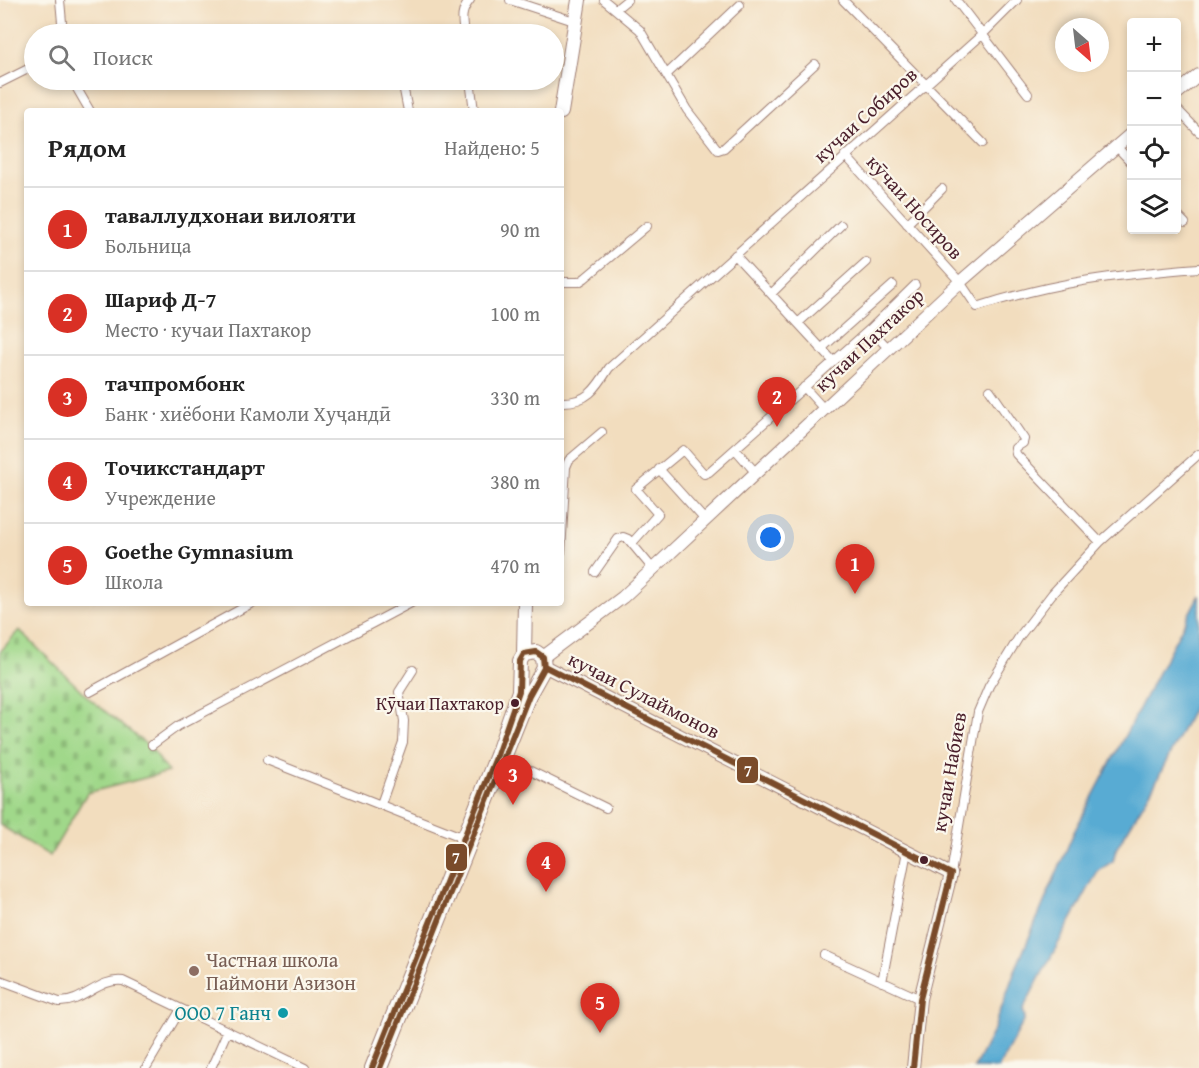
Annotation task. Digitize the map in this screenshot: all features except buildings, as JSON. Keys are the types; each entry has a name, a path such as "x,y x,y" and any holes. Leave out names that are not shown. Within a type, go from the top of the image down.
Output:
{"main road":[{"path":"562,108 579,0"},
{"path":"1181,90 1199,75"},
{"name":"кучаи Пахтакор","path":"541,663 623,597 960,282 1127,136"},
{"path":"380,1068 500,757 519,691 525,606"},
{"path":"372,1068 464,838 541,663 540,650 524,631"},
{"path":"522,660 532,651 541,663"},
{"path":"522,660 527,675 541,663"},
{"name":"кучаи Сулаймонов","path":"541,663 951,874"},
{"name":"кучаи Набиев","path":"913,1068 920,999 951,874"}],"street":[{"path":"60,0 62,24"},
{"path":"463,24 463,9 470,0"},
{"path":"510,0 574,21"},
{"path":"604,0 640,30 668,74 687,110 718,150 723,148 815,64"},
{"path":"616,9 627,0"},
{"path":"843,0 983,143"},
{"path":"956,0 984,33 1028,94"},
{"name":"кучаи Собиров","path":"564,402 585,399 596,389 609,368 924,84 984,33 1017,0"},
{"path":"668,74 740,5"},
{"path":"0,83 24,71"},
{"path":"78,90 88,108"},
{"path":"404,90 407,108"},
{"path":"471,90 474,108"},
{"path":"1181,113 1199,132"},
{"path":"1116,146 1127,158"},
{"name":"кӯчаи Носиров","path":"845,155 960,282 977,307 1028,290 1110,275 1199,268"},
{"path":"908,224 942,189"},
{"path":"1181,219 1185,223"},
{"path":"771,294 840,225"},
{"path":"564,282 579,282 585,278 647,226"},
{"path":"735,255 833,361"},
{"path":"798,323 866,262"},
{"path":"821,349 893,285"},
{"name":"кучаи Пахтакор","path":"595,572 618,539 623,537 632,543 658,514 636,489 683,450 704,474 735,450 870,329 915,285"},
{"path":"870,329 889,349"},
{"path":"804,387 824,409"},
{"path":"990,390 1024,439 1023,444 1015,448 1016,454 1100,542"},
{"path":"564,494 566,467 569,460 602,432"},
{"path":"735,450 756,473"},
{"name":"кучаи Набиев","path":"951,874 978,712 989,686 1019,637 1052,594 1100,542 1199,454"},
{"path":"659,469 705,520"},
{"path":"632,543 653,568"},
{"path":"90,692 247,606"},
{"path":"152,745 178,726 405,606"},
{"path":"381,804 403,742 404,721 399,692 413,670"},
{"path":"500,757 606,808"},
{"path":"267,760 464,838"},
{"path":"882,982 907,851"},
{"path":"824,955 920,999"},
{"path":"0,980 59,1002 67,1002 106,982 123,981 305,1068"},
{"path":"146,1068 181,1009"},
{"path":"211,1068 227,1032"}],"green space":[{"path":"19,630 90,699 152,749 168,772 87,793 50,856 0,825 0,652"}],"water":[{"path":"1199,595 1199,696 1154,786 1116,849 1113,861 1098,871 1040,977 1023,1009 1025,1019 998,1068 974,1068 994,1029 1014,973 1074,832"}],"transit line":[{"name":"7","path":"372,1068 497,755 519,691 520,661 524,654 536,652 543,657 544,668 529,695 380,1068"},
{"name":"7","path":"544,666 951,874"},
{"name":"7","path":"913,1068 920,999 951,874"}],"place":[{"name":"Шариф Д-7","path":"777,427"},
{"name":"таваллудхонаи вилояти","path":"855,594"},
{"name":"Кӯчаи Пахтакор","path":"515,703"},
{"name":"тачпромбонк","path":"513,805"},
{"name":"Точикстандарт","path":"546,892"},
{"name":"Частная школа Паймони Азизон","path":"194,971"},
{"name":"ООО 7 Ганч","path":"283,1013"},
{"name":"Goethe Gymnasium","path":"600,1033"}]}
